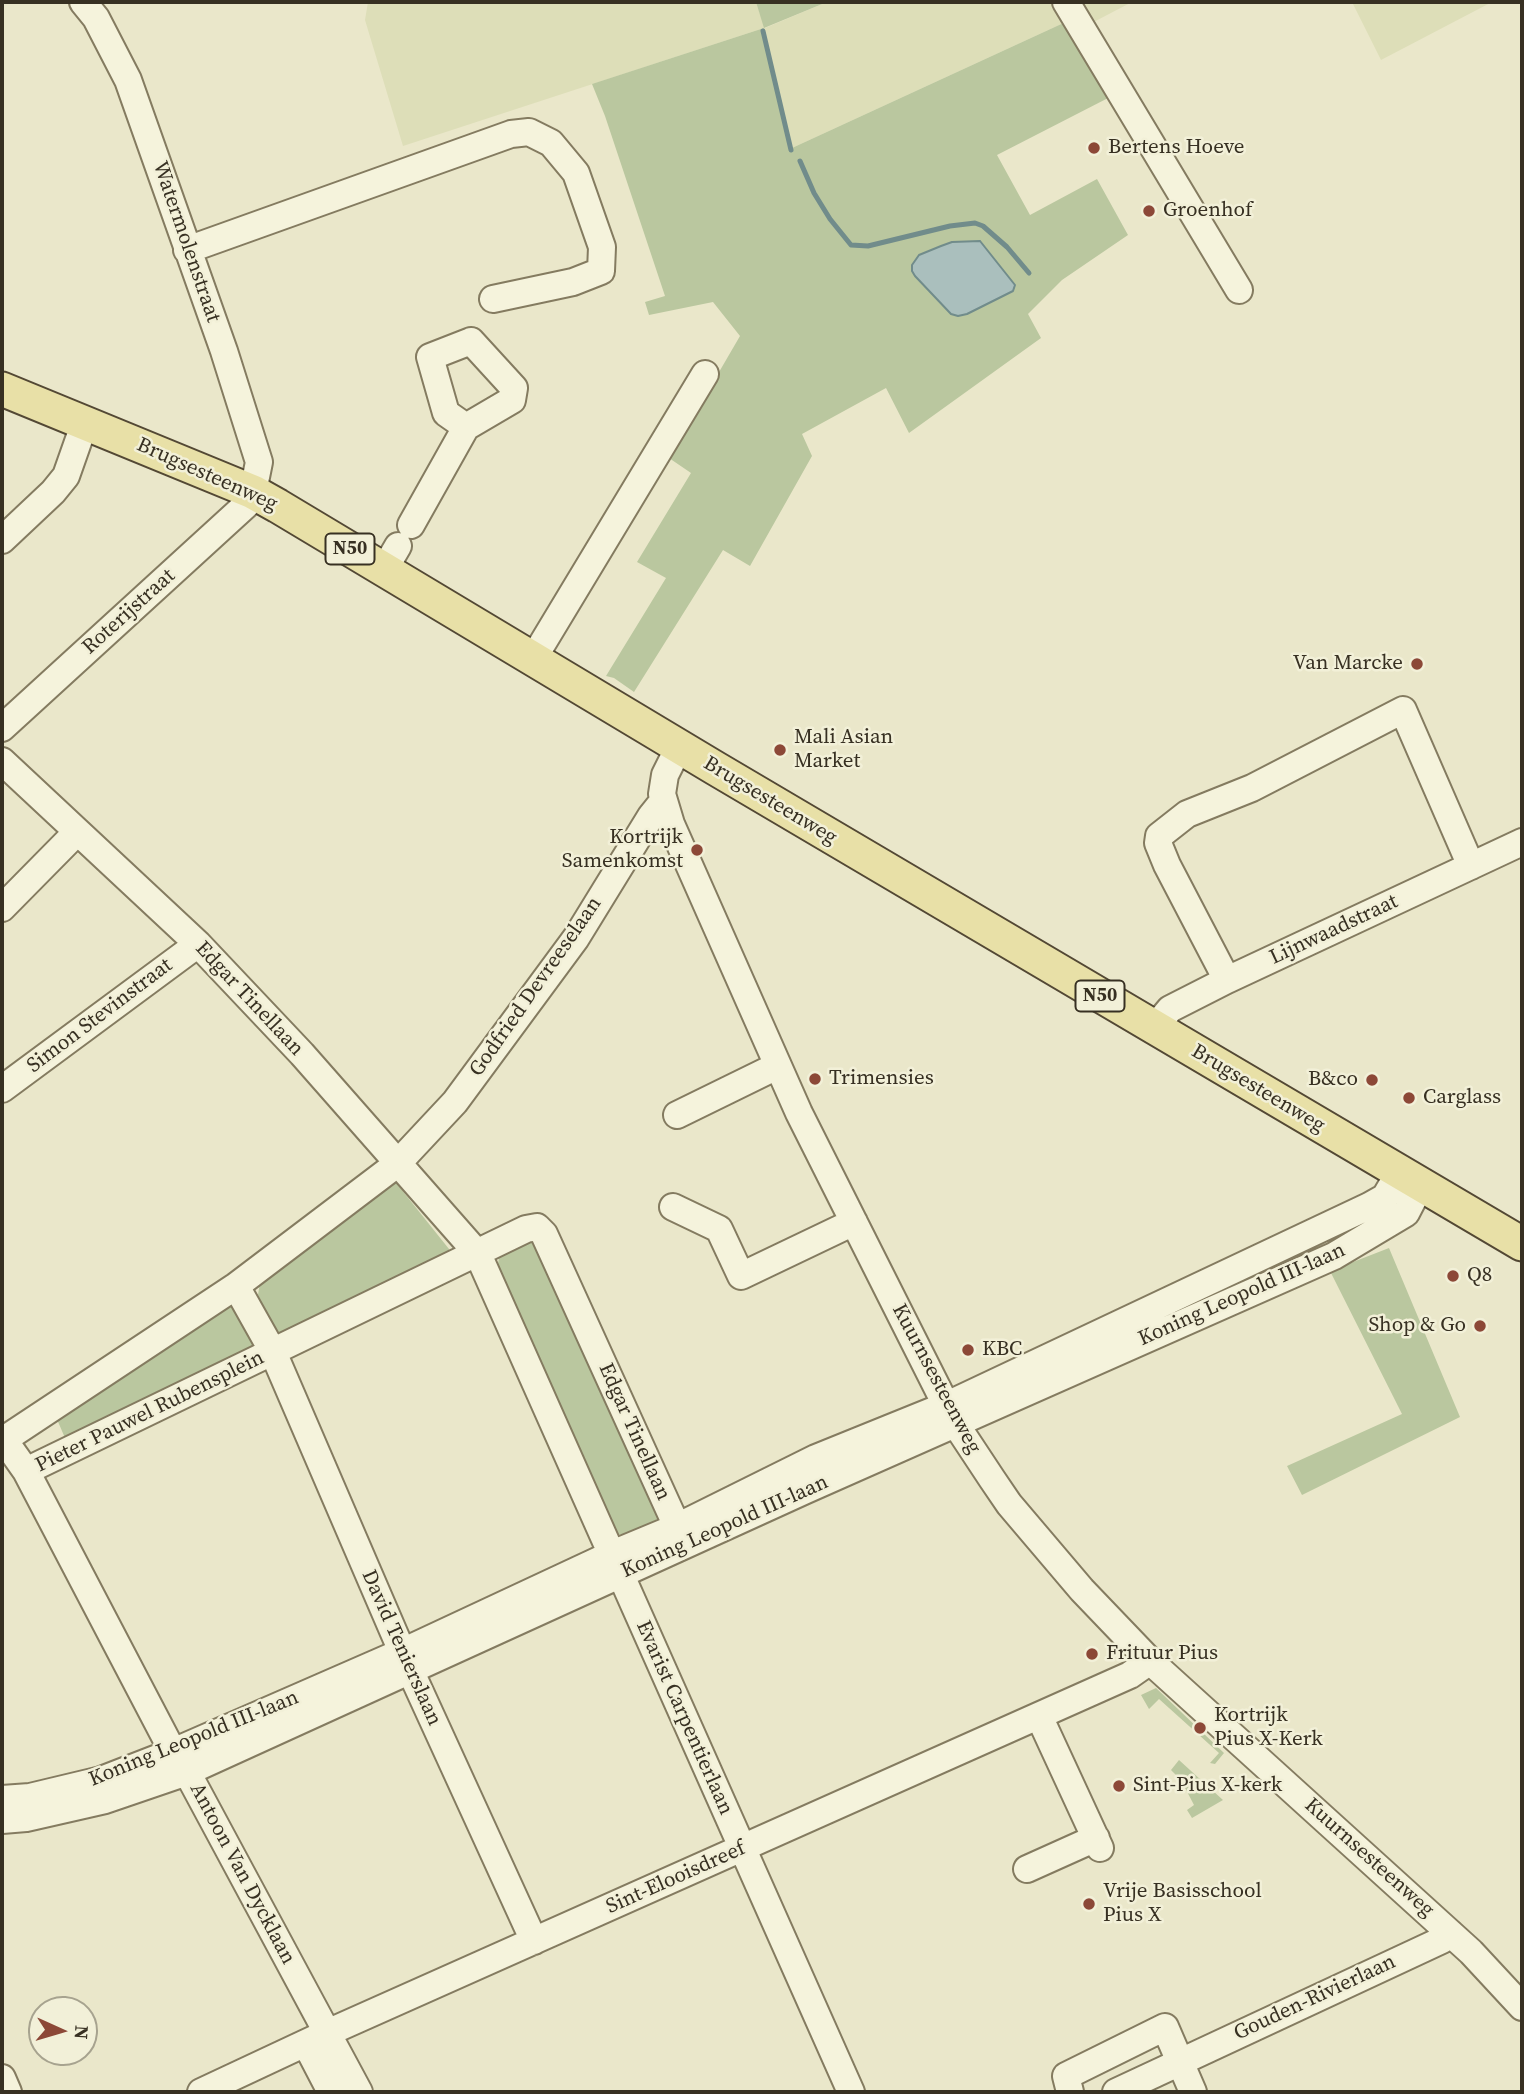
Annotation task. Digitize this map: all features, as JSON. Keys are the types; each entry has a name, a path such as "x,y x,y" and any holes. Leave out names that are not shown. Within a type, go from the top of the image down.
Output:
{"main road":[{"name":"Brugsesteenweg","path":"2,389 253,492 397,547 533,659 1522,1244"}],"street":[{"name":"Watermolenstraat","path":"83,2 96,18 128,80 225,351 257,451 259,462 253,492"},
{"path":"1066,2 1239,290"},
{"path":"187,250 511,134 529,132 551,143 576,173 602,247 601,271 573,282 493,299"},
{"path":"533,659 705,374"},
{"path":"2,540 53,492 65,475 85,422"},
{"path":"397,547 464,435 466,427"},
{"name":"Roterijstraat","path":"2,728 238,513 253,492"},
{"path":"1227,980 1167,865 1158,843 1159,836 1187,814 1252,788 1403,710 1471,866"},
{"path":"663,802 665,775 679,747"},
{"name":"Edgar Tinellaan","path":"2,761 198,944 303,1054 478,1254 616,1564"},
{"name":"Kuurnsesteenweg","path":"663,802 777,1066 951,1414 1009,1504 1082,1590 1150,1661 1471,1952 1522,2007"},
{"name":"Godfried Devreeselaan","path":"397,1164 455,1102 568,949 651,816 663,802"},
{"path":"2,908 77,832"},
{"name":"Lijnwaadstraat","path":"1154,1028 1170,1009 1227,980 1522,842"},
{"name":"Simon Stevinstraat","path":"2,1089 198,944"},
{"path":"677,1115 777,1066"},
{"name":"Pieter Pauwel Rubensplein","path":"2,1439 236,1286 397,1164"},
{"name":"Koning Leopold III-laan","path":"2,1820 26,1818 105,1800 180,1762 681,1536 816,1458 951,1414 1334,1256 1406,1213 1410,1178"},
{"path":"673,1207 719,1228 741,1276 854,1222"},
{"name":"Edgar Tinellaan","path":"478,1254 526,1229 537,1227 544,1234 681,1536"},
{"name":"Pieter Pauwel Rubensplein","path":"26,1471 478,1254"},
{"name":"Pieter Pauwel Rubensplein","path":"236,1286 273,1352"},
{"name":"David Tenierslaan","path":"273,1352 406,1661 534,1941"},
{"name":"Antoon Van Dycklaan","path":"2,1439 26,1471 180,1762 316,2039 331,2092"},
{"name":"Evarist Carpentierlaan","path":"616,1564 851,2092"},
{"name":"Sint-Elooisdreef","path":"201,2092 1040,1716 1130,1675 1150,1661"},
{"path":"1027,1869 1098,1843 1040,1716"},
{"name":"Koning Leopold III-laan","path":"2,1800 30,1797 180,1762"},
{"name":"Gouden-Rivierlaan","path":"1116,2092 1442,1940 1450,1933"},
{"path":"1070,2092 1066,2076 1165,2027 1193,2092"},
{"name":"Antoon Van Dycklaan","path":"316,2039 359,2092"},
{"path":"2,2078 8,2092"}],"green space":[{"path":"368,2 756,2 765,28 827,2 1059,2 1070,20 792,148 764,28 403,146 365,20"},
{"path":"756,2 827,2 764,28"},
{"path":"1071,2 1132,2 1086,26"},
{"path":"1352,2 1492,2 1381,60"},
{"path":"1070,20 1112,96 997,155 1030,215 1097,179 1128,235 1062,280 1028,314 1041,338 909,433 886,388 802,434 812,456 750,566 723,550 634,692 614,678 606,676 666,578 637,562 691,473 669,458 740,336 713,302 649,315 645,302 665,296 592,84 764,28 792,148","holes":["942,246 1012,291 958,316 935,249"]},
{"path":"391,1182 397,1184 449,1249 450,1256 279,1336 258,1295 260,1282"},
{"path":"525,1240 534,1242 659,1517 651,1525 625,1535 615,1534 496,1275 500,1252"},
{"path":"1389,1248 1460,1417 1302,1495 1287,1466 1402,1414 1330,1271"},
{"path":"236,1298 265,1351 68,1445 56,1417"},
{"path":"1156,1688 1224,1753 1215,1764 1210,1763 1219,1753 1159,1699 1149,1709 1141,1695"},
{"path":"1179,1760 1223,1800 1192,1818 1187,1810 1194,1805 1181,1780 1171,1770"}],"shaded area":[{"path":"980,241 1015,285 1013,291 967,314 951,314 915,276 912,265 919,255 952,242"}],"waterway":[{"path":"763,31 791,150"},
{"path":"800,161 814,193 851,245 868,246 950,226 975,223 983,226 1007,247 1029,273"}],"place":[{"name":"Bertens Hoeve","path":"1094,148"},
{"name":"Groenhof","path":"1149,211"},
{"name":"Van Marcke","path":"1417,664"},
{"name":"Mali Asian Market","path":"780,750"},
{"name":"Kortrijk Samenkomst","path":"697,850"},
{"name":"Trimensies","path":"815,1079"},
{"name":"B&co","path":"1372,1080"},
{"name":"Carglass","path":"1409,1098"},
{"name":"Q8","path":"1453,1276"},
{"name":"Shop & Go","path":"1480,1326"},
{"name":"KBC","path":"968,1350"},
{"name":"Frituur Pius","path":"1092,1654"},
{"name":"Kortrijk Pius X-Kerk","path":"1200,1728"},
{"name":"Sint-Pius X-kerk","path":"1119,1786"},
{"name":"Vrije Basisschool Pius X","path":"1089,1904"}]}
